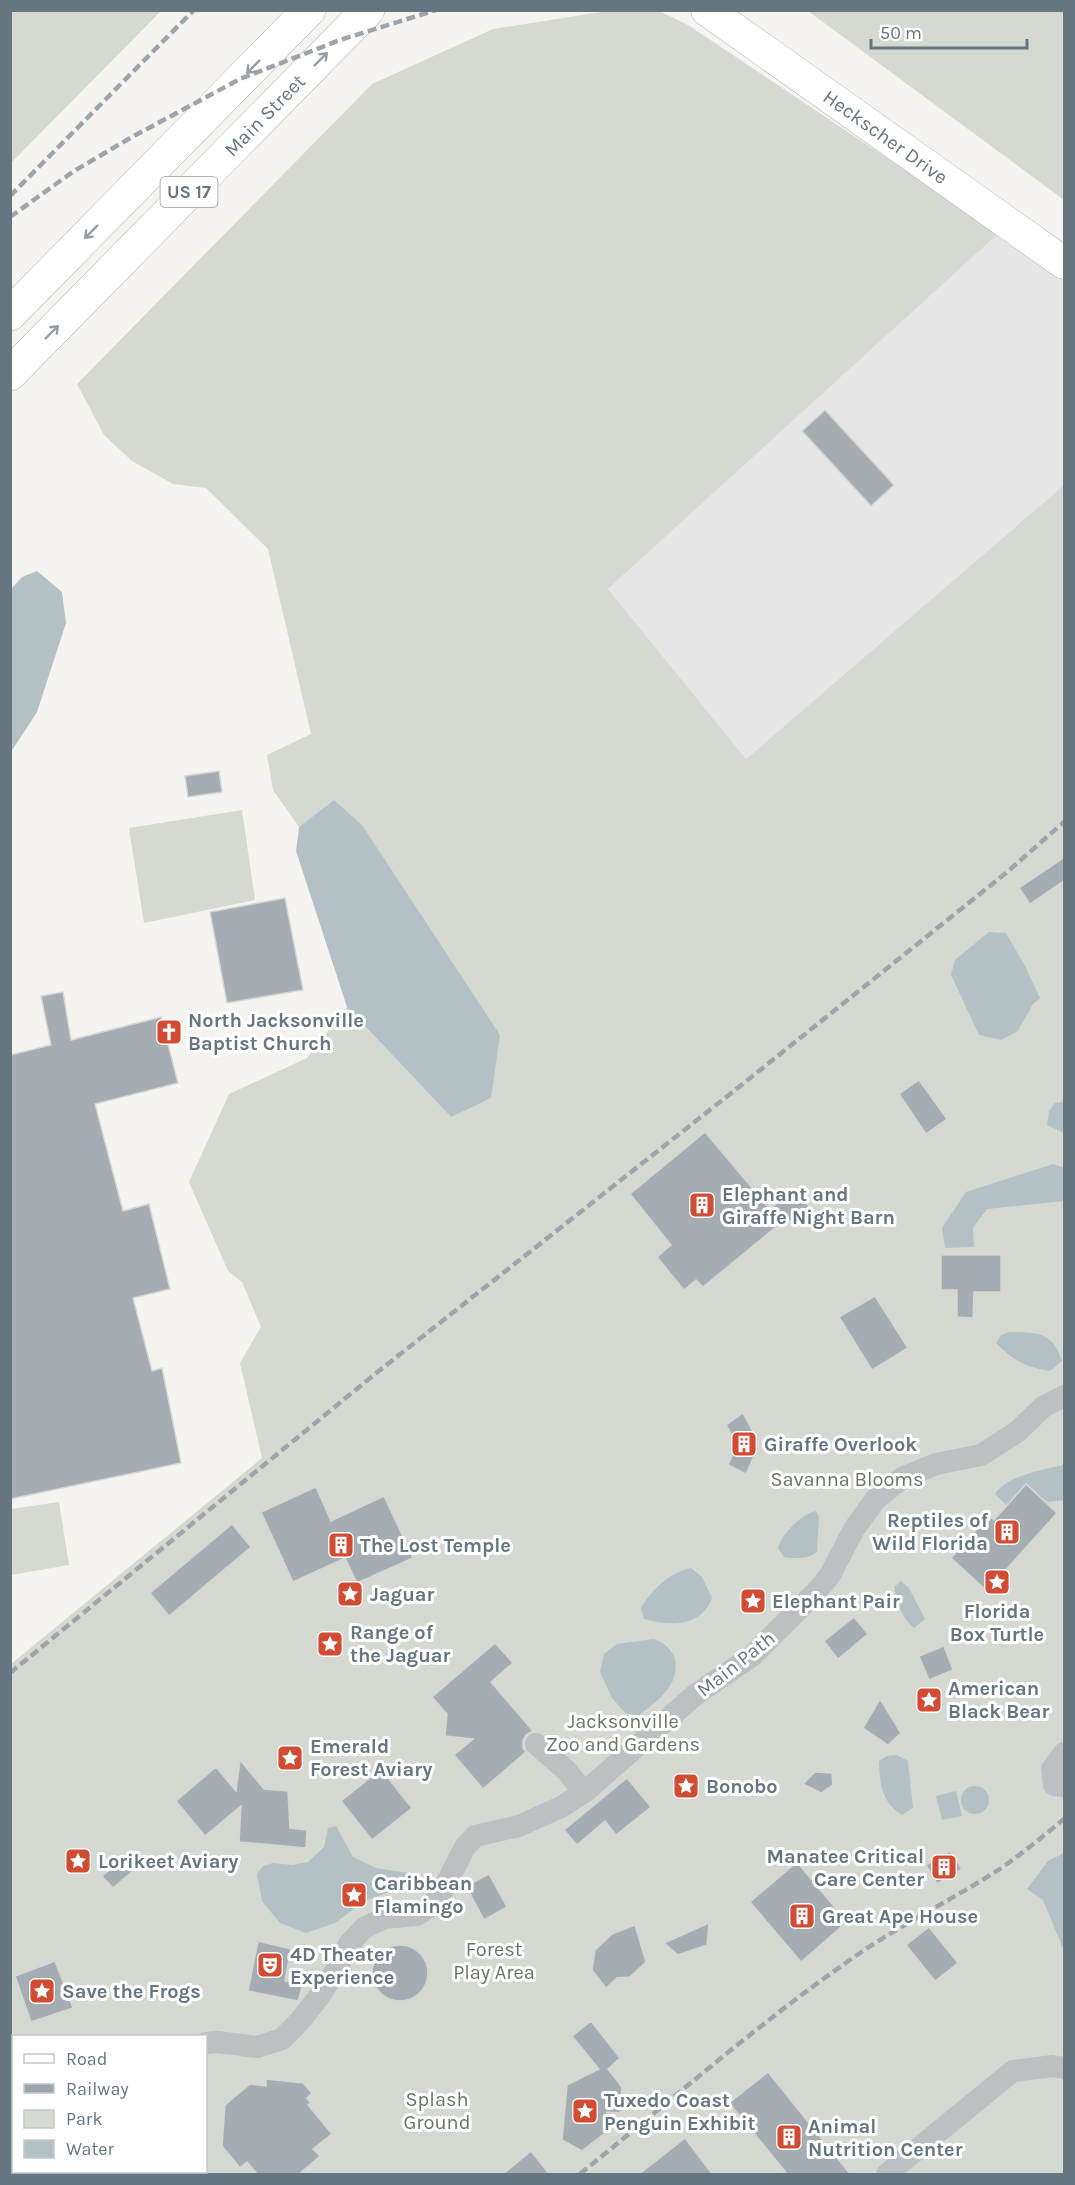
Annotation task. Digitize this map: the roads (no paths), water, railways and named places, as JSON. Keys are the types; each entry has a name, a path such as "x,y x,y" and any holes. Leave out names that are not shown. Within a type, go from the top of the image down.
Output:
{"main road":[{"name":"US 17","path":"10,314 309,10"},
{"name":"Heckscher Drive","path":"706,10 1065,263"},
{"name":"Main Street","path":"10,374 367,13"}],"street":[{"name":"Main Path","path":"207,2043 258,2047 282,2039 318,1998 350,1944 364,1928 384,1918 417,1915 432,1905 442,1892 465,1847 475,1836 519,1826 561,1807 583,1792 695,1695 752,1656 830,1575 854,1529 875,1500 902,1478 936,1464 981,1455 1017,1432 1043,1407 1065,1396"},
{"path":"536,1744 567,1771 583,1792"},
{"path":"1065,1753 1061,1755 1052,1769 1054,1785 1065,1786"},
{"path":"887,2175 1012,2071 1053,2066 1065,2068"}],"water":[{"path":"37,571 62,592 66,623 37,712 11,752 11,589 22,577"},
{"path":"334,800 362,825 500,1035 491,1098 451,1117 347,1007 296,851 299,827"},
{"path":"989,932 1006,933 1040,998 1033,1004 1018,1031 1001,1040 979,1035 951,975 955,960"},
{"path":"1064,1102 1064,1133 1047,1125 1049,1111 1055,1103"},
{"path":"1053,1164 1064,1168 1064,1201 987,1209 973,1228 974,1247 945,1248 942,1228 966,1192"},
{"path":"1009,1332 1027,1332 1048,1339 1054,1344 1062,1361 1050,1371 1021,1362 996,1343 1001,1335"},
{"path":"1064,1465 1064,1500 1047,1502 1026,1483 1006,1505 995,1494 1016,1478"},
{"path":"816,1511 819,1517 817,1552 801,1558 784,1557 778,1548 783,1537 799,1520"},
{"path":"691,1568 702,1577 712,1598 707,1608 692,1620 683,1622 664,1623 644,1619 641,1608 656,1588 676,1573"},
{"path":"901,1581 909,1588 925,1619 914,1628 903,1615 897,1598 894,1587"},
{"path":"654,1639 670,1650 674,1657 676,1665 672,1681 668,1690 638,1716 625,1713 612,1698 600,1672 604,1654 617,1644"},
{"path":"897,1755 908,1761 913,1808 902,1815 886,1798 880,1777 879,1761 887,1756"},
{"name":"Manatee Critical Care Center","path":"975,1786 985,1790 989,1800 985,1810 975,1814 965,1810 961,1800 965,1790"},
{"name":"Manatee Critical Care Center","path":"956,1791 962,1816 942,1820 936,1796"},
{"path":"336,1826 353,1857 376,1868 415,1874 413,1891 387,1893 364,1901 335,1923 306,1933 280,1923 262,1901 257,1874 263,1866 273,1863 293,1865 308,1862 324,1847 328,1828"},
{"path":"1064,1853 1064,1951 1043,1900 1027,1889 1048,1861"}],"railway":[{"path":"10,196 194,10"},
{"path":"10,217 74,171 240,79 340,40 436,10"},
{"path":"10,1673 375,1374 744,1083 1006,873 1064,822"},
{"path":"580,2174 812,1987 882,1939 1001,1868 1064,1819"}],"place":[{"name":"North Jacksonville Baptist Church","path":"169,1032"},
{"name":"Elephant and Giraffe Night Barn","path":"702,1205"},
{"name":"Giraffe Overlook","path":"744,1444"},
{"name":"Reptiles of Wild Florida","path":"1007,1532"},
{"name":"The Lost Temple","path":"341,1545"},
{"name":"Florida Box Turtle","path":"997,1582"},
{"name":"Jaguar","path":"350,1594"},
{"name":"Elephant Pair","path":"753,1601"},
{"name":"Range of the Jaguar","path":"330,1644"},
{"name":"American Black Bear","path":"929,1700"},
{"name":"Emerald Forest Aviary","path":"290,1758"},
{"name":"Bonobo","path":"686,1786"},
{"name":"Lorikeet Aviary","path":"78,1861"},
{"name":"Manatee Critical Care Center","path":"944,1867"},
{"name":"Caribbean Flamingo","path":"354,1895"},
{"name":"Great Ape House","path":"802,1916"},
{"name":"4D Theater Experience","path":"270,1965"},
{"name":"Save the Frogs","path":"42,1991"},
{"name":"Tuxedo Coast Penguin Exhibit","path":"585,2111"},
{"name":"Animal Nutrition Center","path":"789,2137"}],"park label":[{"name":"Savanna Blooms","path":"847,1479"},
{"name":"Jacksonville Zoo and Gardens","path":"623,1732"},
{"name":"Forest Play Area","path":"494,1960"},
{"name":"Splash Ground","path":"437,2110"}]}
